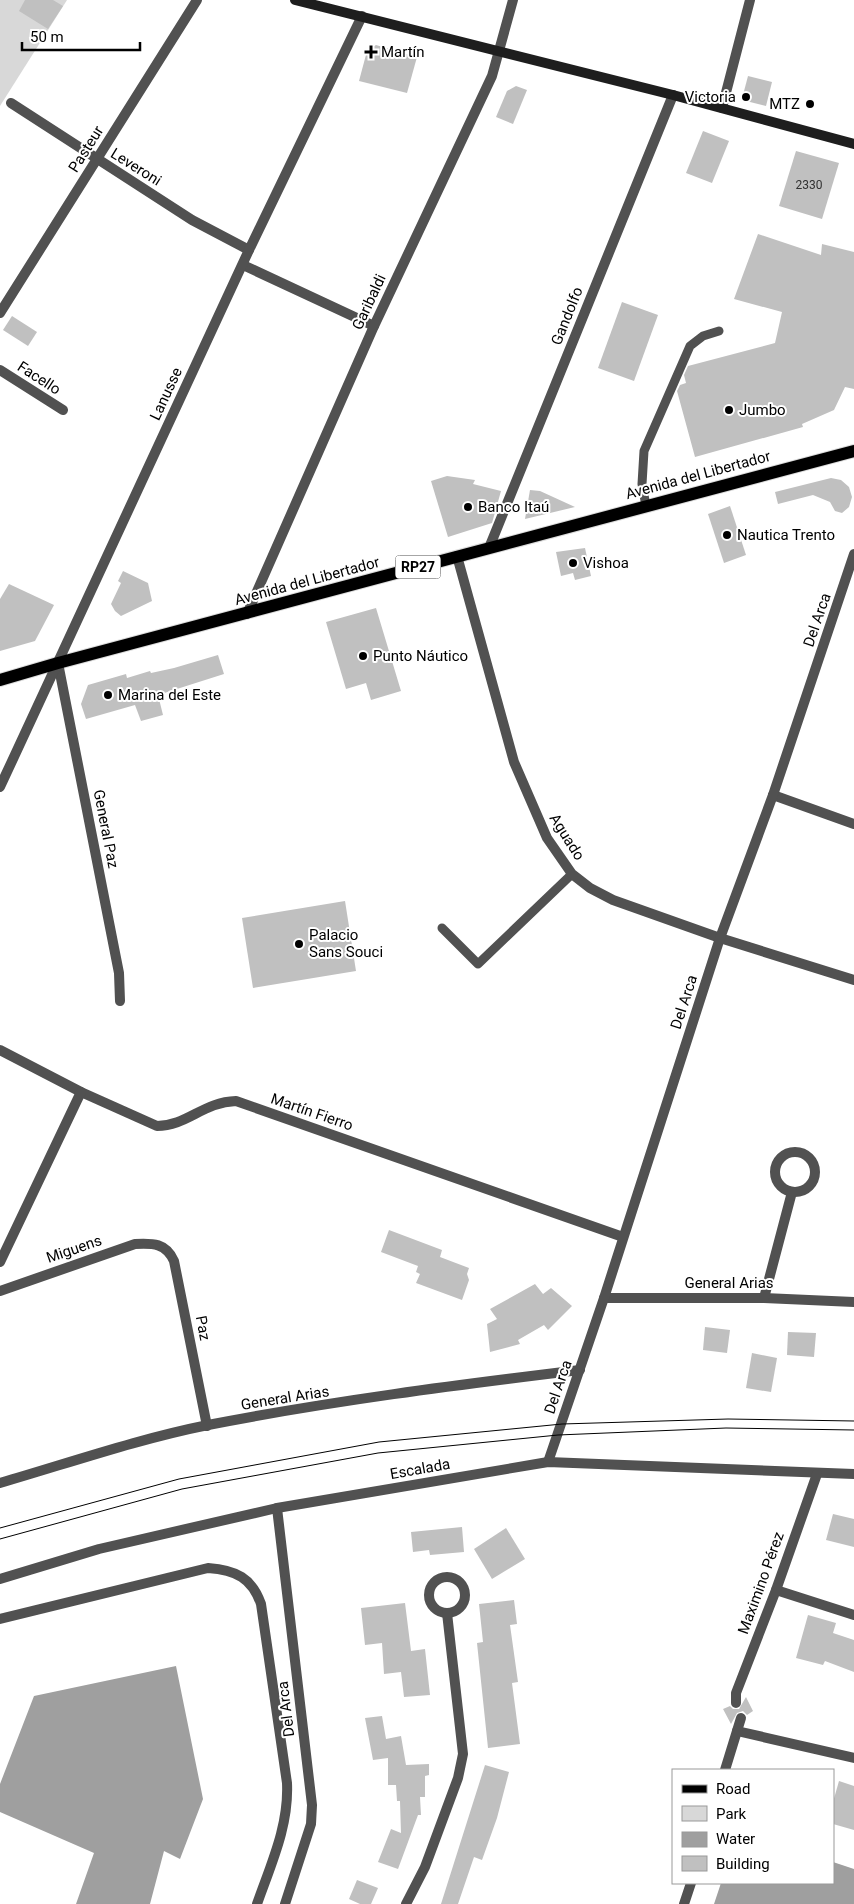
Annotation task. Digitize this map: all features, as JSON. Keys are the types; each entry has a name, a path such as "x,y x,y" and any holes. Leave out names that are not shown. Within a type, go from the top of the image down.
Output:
{"main road":[{"path":"295,0 312,2 673,95 854,144"},
{"name":"RP27","path":"836,455 854,442"},
{"name":"Avenida del Libertador","path":"0,680 854,451"}],"street":[{"name":"Pasteur","path":"0,313 197,0"},
{"name":"Garibaldi","path":"247,614 374,326 492,76 513,0"},
{"path":"722,108 750,0"},
{"name":"Lanusse","path":"0,787 250,250 362,16"},
{"name":"Gandolfo","path":"489,548 673,95"},
{"name":"Leveroni","path":"11,103 96,160 192,220 250,250"},
{"path":"243,265 374,326"},
{"name":"Facello","path":"0,370 63,410"},
{"name":"Aguado","path":"458,556 514,762 547,838 572,874 590,888 613,900 720,938 854,980"},
{"name":"Del Arca","path":"548,1462 604,1298 720,938 773,795 853,561"},
{"name":"General Paz","path":"58,663 119,973 120,1001"},
{"path":"773,795 854,824"},
{"name":"Martín Fierro","path":"0,1050 81,1092 157,1126 170,1126 215,1103 236,1101 623,1237"},
{"path":"0,1262 81,1092"},
{"path":"800,1152 811,1159 814,1165 815,1177 806,1190 792,1192 779,1184 775,1171 780,1159 785,1154 800,1152"},
{"path":"764,1298 792,1192"},
{"name":"Miguens","path":"0,1291 135,1244 158,1243"},
{"name":"Paz","path":"158,1243 171,1252 174,1261 207,1426"},
{"name":"General Arias","path":"604,1298 764,1298 854,1302"},
{"name":"General Arias","path":"0,1483 134,1444 207,1426 430,1388 580,1370"},
{"name":"Escalada","path":"0,1579 99,1549 277,1508 548,1462 854,1474"},
{"name":"Maximino Pérez","path":"736,1702 736,1693 776,1590 816,1474"},
{"name":"Del Arca","path":"277,1508 312,1805 311,1824 285,1904"},
{"path":"0,1619 184,1572 208,1568 224,1569 250,1582 256,1590 261,1604 287,1783 288,1804 283,1830 257,1904"},
{"path":"776,1590 854,1615"},
{"path":"406,1904 429,1858 458,1778 463,1754 448,1613"},
{"path":"725,1769 741,1718"},
{"path":"737,1731 854,1758"},
{"path":"684,1904 690,1884"}],"lane":[{"path":"646,506 642,484 644,451 690,346 703,336 719,331"},
{"path":"442,928 478,964 572,874"}],"green space":[{"path":"0,0 67,0 0,106"}],"water":[{"path":"176,1666 203,1799 180,1859 164,1851 150,1904 76,1904 94,1853 0,1812 0,1784 34,1696"},
{"path":"834,1862 854,1869 854,1904 714,1904 721,1884 834,1884"}],"building":[{"path":"25,0 53,0 63,6 48,29 19,11"},
{"path":"376,45 417,57 407,93 359,81 367,51"},
{"path":"748,76 772,82 766,106 746,101 743,95"},
{"path":"516,86 527,90 513,124 496,117 507,91"},
{"path":"703,131 729,141 712,183 686,173"},
{"path":"796,151 839,163 822,219 779,206"},
{"path":"758,234 821,255 822,244 854,252 854,389 845,387 834,410 802,424 803,427 695,457 677,391 680,385 686,383 684,375 688,366 775,343 782,312 734,299"},
{"path":"622,302 658,315 634,381 598,368"},
{"path":"12,316 37,332 28,346 3,330"},
{"name":"Banco Itaú","path":"447,476 475,480 473,484 501,491 492,523 448,537 431,481"},
{"path":"831,478 841,480 849,487 852,497 849,507 842,513 835,511 830,502 813,495 778,504 775,492"},
{"path":"530,490 540,491 575,507 525,519"},
{"name":"Nautica Trento","path":"730,506 746,555 724,563 708,514"},
{"name":"Vishoa","path":"585,548 591,576 575,580 573,573 561,576 556,552"},
{"path":"123,571 148,583 152,601 121,616 111,604 121,583 118,581"},
{"path":"9,584 54,605 35,641 0,651 0,599"},
{"name":"Punto Náutico","path":"376,608 401,691 371,700 366,683 346,689 326,622"},
{"path":"218,655 224,674 158,695 163,715 141,721 135,705 86,719 81,704 88,685 126,674 127,678 150,671 151,673 174,668"},
{"name":"Palacio Sans Souci","path":"345,901 356,971 253,988 242,918"},
{"path":"389,1230 442,1250 440,1257 469,1268 467,1274 469,1280 462,1300 416,1283 420,1274 416,1272 418,1266 381,1252"},
{"path":"535,1284 543,1294 551,1288 572,1306 548,1330 544,1325 518,1340 520,1344 490,1352 487,1324 497,1319 490,1309"},
{"path":"705,1327 730,1330 727,1353 703,1350"},
{"path":"788,1332 816,1333 814,1357 787,1355"},
{"path":"752,1353 777,1358 771,1392 746,1388"},
{"path":"833,1514 854,1519 854,1547 826,1540"},
{"path":"462,1527 464,1552 430,1555 429,1550 413,1552 411,1532"},
{"path":"506,1528 525,1559 492,1579 474,1549"},
{"path":"514,1600 517,1624 510,1625 518,1682 512,1683 520,1744 488,1748 477,1643 483,1642 479,1604"},
{"path":"405,1603 411,1651 425,1649 430,1695 404,1697 401,1672 384,1674 382,1643 365,1645 361,1608"},
{"path":"808,1615 836,1623 833,1633 854,1640 854,1672 825,1661 823,1665 796,1658"},
{"path":"746,1697 753,1711 747,1715 743,1711 737,1713 731,1724 723,1709 730,1706 733,1709 739,1709"},
{"path":"382,1716 386,1739 401,1736 406,1765 429,1764 429,1775 425,1776 425,1797 420,1797 421,1815 418,1815 398,1869 378,1862 391,1829 401,1833 400,1801 397,1801 396,1785 388,1785 388,1758 373,1760 365,1718"},
{"path":"485,1765 509,1772 497,1818 482,1860 474,1857 458,1904 441,1904"},
{"path":"839,1781 854,1786 854,1830 834,1824 834,1798"},
{"path":"357,1880 378,1888 371,1904 360,1904 349,1899"}],"tram line":[{"path":"0,1528 179,1479 379,1442 562,1424 728,1419 854,1421"},
{"path":"0,1539 182,1489 378,1453 558,1435 726,1428 854,1430"}],"place":[{"name":"Martín","path":"371,52"},
{"name":"Victoria","path":"746,97"},
{"name":"MTZ","path":"810,104"},
{"name":"Jumbo","path":"729,410"},
{"name":"Banco Itaú","path":"468,507"},
{"name":"Nautica Trento","path":"727,535"},
{"name":"Vishoa","path":"573,563"},
{"name":"Punto Náutico","path":"363,656"},
{"name":"Marina del Este","path":"108,695"},
{"name":"Palacio Sans Souci","path":"299,944"}]}
